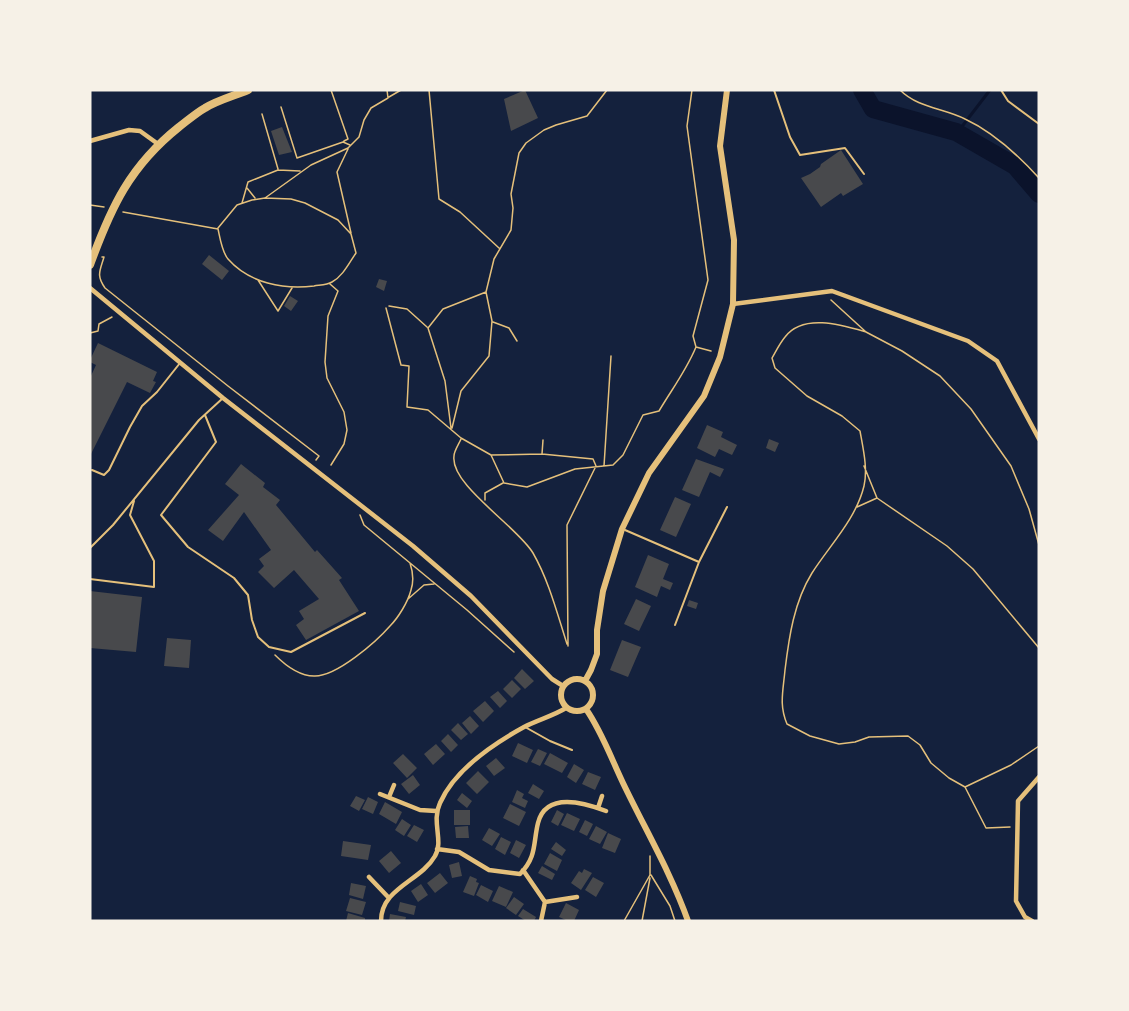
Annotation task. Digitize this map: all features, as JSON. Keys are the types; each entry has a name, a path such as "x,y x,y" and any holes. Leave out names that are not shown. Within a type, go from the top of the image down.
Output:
{"highway":[{"path":"90,265 112,209 143,160 158,144 204,108 248,90"}],"street":[{"path":"585,681 597,654 597,630 603,591 622,529 649,473 704,396 721,354 733,304 734,240 720,146 727,90"},
{"path":"90,141 129,130 140,131 158,144"},
{"path":"90,288 223,398 421,552 471,596 552,678 563,686"},
{"path":"733,304 832,291 968,341 997,361 1039,439"},
{"path":"570,680 585,681 593,694 586,709 576,712 566,708 561,700 563,686 570,680"},
{"path":"381,921 383,906 389,898 425,869 435,856 437,849 436,811 448,787 488,750 525,727 566,708"},
{"path":"586,709 600,730 621,780 667,871 688,921"},
{"path":"1032,921 1025,917 1016,901 1018,801 1039,777"},
{"path":"389,797 394,785"},
{"path":"380,794 420,810 436,811"},
{"path":"598,808 602,796"},
{"path":"437,849 459,852 489,870 520,874 527,867 534,851 541,815 550,806 566,802 588,804 606,811"},
{"path":"523,870 545,902 541,921"},
{"path":"369,877 389,898"},
{"path":"545,902 577,897"}],"lane":[{"path":"774,90 790,137 800,155 845,148 864,174"},
{"path":"1001,90 1004,98 1039,124"},
{"path":"92,470 104,475 109,470 142,406 157,393 180,363"},
{"path":"90,548 205,415 223,398"},
{"path":"205,415 216,442 161,515 188,548 234,578 248,595 252,620 258,637 269,647 291,652 365,613"},
{"path":"90,579 154,587 154,561 130,515 135,498"},
{"path":"675,625 699,562 726,507"},
{"path":"622,529 699,562"},
{"path":"525,727 572,750"}],"path":[{"path":"280,107 297,158 348,139 331,90"},
{"path":"387,90 388,98"},
{"path":"265,198 301,171 349,147 359,137 364,120 371,108 400,90"},
{"path":"429,90 439,199 460,212 500,249"},
{"path":"596,466 592,459 542,454 491,455 461,438 428,410 407,407 409,366 400,364 388,307 407,309 428,328 445,381 451,429 461,391 489,356 492,321 486,292 494,259 511,230 513,208 511,194 519,153 526,143 544,130 556,124 587,116 607,90"},
{"path":"485,503 485,493 504,483 527,488 576,470 613,465 623,456 643,415 659,411 686,370 696,347 693,336 708,280 687,126 692,90"},
{"path":"900,90 920,103 964,118 1008,148 1039,177"},
{"path":"262,114 278,170"},
{"path":"344,142 349,147"},
{"path":"218,229 226,257 237,268 255,278 276,286 292,287 330,283 339,277 356,253 338,172 349,147"},
{"path":"242,204 248,182 278,170 301,171"},
{"path":"246,187 256,199"},
{"path":"218,229 237,205 265,198 291,199 305,203 338,220 351,234"},
{"path":"90,205 218,229"},
{"path":"257,279 278,311 292,287"},
{"path":"330,283 338,291 328,316 325,362 327,378 344,412 347,430 344,444 331,465"},
{"path":"428,328 443,309 486,292"},
{"path":"822,292 866,332"},
{"path":"90,333 98,331 99,324 121,313"},
{"path":"492,321 509,328 517,341"},
{"path":"1017,827 986,828 965,787 949,778 932,763 920,745 908,736 869,737 839,744 810,736 787,724 781,710 788,647 796,609 811,576 856,507 864,484 864,465 860,431 842,416 807,396 775,368 772,358 786,335 803,325 822,323 843,325 866,332 902,351 940,376 971,409 1011,466 1029,508 1039,545"},
{"path":"696,347 721,354"},
{"path":"604,466 611,356"},
{"path":"461,438 454,455 454,468 467,488 514,530 532,551 547,581 568,646 567,525 596,466"},
{"path":"542,454 543,440"},
{"path":"491,455 504,483"},
{"path":"864,465 877,498 947,546 973,569 1039,648"},
{"path":"856,507 877,498"},
{"path":"269,647 287,667 313,677 328,674 369,646 391,626 411,591 413,575 410,563"},
{"path":"405,602 424,585 435,584"},
{"path":"965,787 1011,765 1039,746"},
{"path":"642,921 650,875 650,856"},
{"path":"624,921 650,875"},
{"path":"650,875 670,906 675,921"}],"building":[{"path":"525,90 538,118 511,131 504,99"},
{"path":"282,127 292,152 279,155 271,131"},
{"path":"841,150 863,184 843,196 841,193 821,207 801,178 820,167"},
{"path":"209,255 229,271 222,280 202,264"},
{"path":"379,279 387,281 384,291 376,287"},
{"path":"290,296 298,301 291,311 284,306"},
{"path":"98,343 157,372 153,381 156,382 150,393 127,382 90,456 90,378 96,365 90,360"},
{"path":"707,425 723,432 721,437 737,445 732,455 719,449 715,457 697,448"},
{"path":"769,439 779,443 775,452 766,448"},
{"path":"696,459 724,469 720,477 710,472 699,497 682,490"},
{"path":"241,464 265,483 263,487 280,500 276,505 315,552 317,550 342,578 339,580 359,611 306,640 296,625 304,619 299,611 319,599 294,570 274,588 258,572 264,566 259,559 271,550 244,512 223,541 208,530 239,495 225,484"},
{"path":"675,497 691,504 676,537 660,530"},
{"path":"648,555 669,564 663,579 673,583 670,590 661,586 657,597 635,587"},
{"path":"90,591 142,597 136,652 90,648"},
{"path":"636,599 651,606 639,631 624,624"},
{"path":"689,600 698,603 696,609 687,606"},
{"path":"167,638 191,640 189,668 164,666"},
{"path":"622,640 641,647 628,677 610,670"},
{"path":"522,669 534,681 525,689 514,678"},
{"path":"512,680 521,689 512,698 503,689"},
{"path":"498,691 507,701 500,708 490,697"},
{"path":"485,701 494,711 483,722 473,711"},
{"path":"470,716 479,726 471,734 462,723"},
{"path":"458,723 468,734 461,740 451,730"},
{"path":"448,734 458,745 451,752 441,741"},
{"path":"518,743 533,750 527,763 512,756"},
{"path":"436,744 445,754 433,765 424,754"},
{"path":"538,749 547,753 540,766 531,762"},
{"path":"550,753 568,763 562,773 544,764"},
{"path":"403,754 417,768 407,778 393,763"},
{"path":"496,758 505,768 494,776 486,766"},
{"path":"574,764 584,770 576,783 567,777"},
{"path":"478,771 489,782 477,794 466,783"},
{"path":"588,772 601,777 595,790 582,784"},
{"path":"413,775 420,785 409,794 401,784"},
{"path":"533,784 544,791 539,799 528,793"},
{"path":"517,790 524,794 522,798 528,801 525,808 512,802"},
{"path":"462,793 472,801 467,808 457,800"},
{"path":"356,796 365,800 359,811 350,806"},
{"path":"368,797 378,802 373,814 362,809"},
{"path":"385,802 402,812 396,824 379,814"},
{"path":"510,804 526,812 519,826 503,818"},
{"path":"454,810 470,810 470,825 454,825"},
{"path":"557,810 564,814 558,826 551,822"},
{"path":"567,813 580,819 574,831 561,825"},
{"path":"402,819 411,825 404,836 395,830"},
{"path":"585,820 593,824 587,836 579,832"},
{"path":"414,825 424,830 417,842 407,836"},
{"path":"468,826 469,838 456,838 455,827"},
{"path":"596,826 607,832 600,844 589,839"},
{"path":"489,828 500,834 492,846 482,840"},
{"path":"608,833 621,839 615,853 602,848"},
{"path":"501,837 511,842 505,855 495,849"},
{"path":"516,840 526,845 519,858 510,853"},
{"path":"343,841 371,845 368,860 341,856"},
{"path":"556,842 566,850 562,856 551,849"},
{"path":"391,851 401,863 389,873 379,861"},
{"path":"550,853 562,860 557,871 544,864"},
{"path":"459,862 462,876 452,878 449,865"},
{"path":"542,866 555,874 552,880 538,873"},
{"path":"584,869 592,873 581,890 571,883 579,871 582,873"},
{"path":"440,873 448,883 435,893 427,883"},
{"path":"470,876 477,879 476,882 479,883 474,896 463,892"},
{"path":"593,877 604,883 596,897 585,890"},
{"path":"351,883 366,886 363,899 349,895"},
{"path":"421,884 428,895 418,902 411,891"},
{"path":"481,885 493,891 488,902 476,895"},
{"path":"499,886 513,892 506,907 492,901"},
{"path":"514,897 524,904 516,915 506,908"},
{"path":"350,898 366,902 362,915 346,911"},
{"path":"400,902 416,906 414,915 398,911"},
{"path":"566,903 579,910 574,921 559,917"},
{"path":"523,909 536,917 534,921 526,921 518,916"},
{"path":"348,913 365,918 365,921 346,921"},
{"path":"390,914 406,917 405,921 389,921"}],"waterway":[{"path":"862,90 873,109 956,132 1015,166 1039,194"},
{"path":"957,133 990,90"}]}
